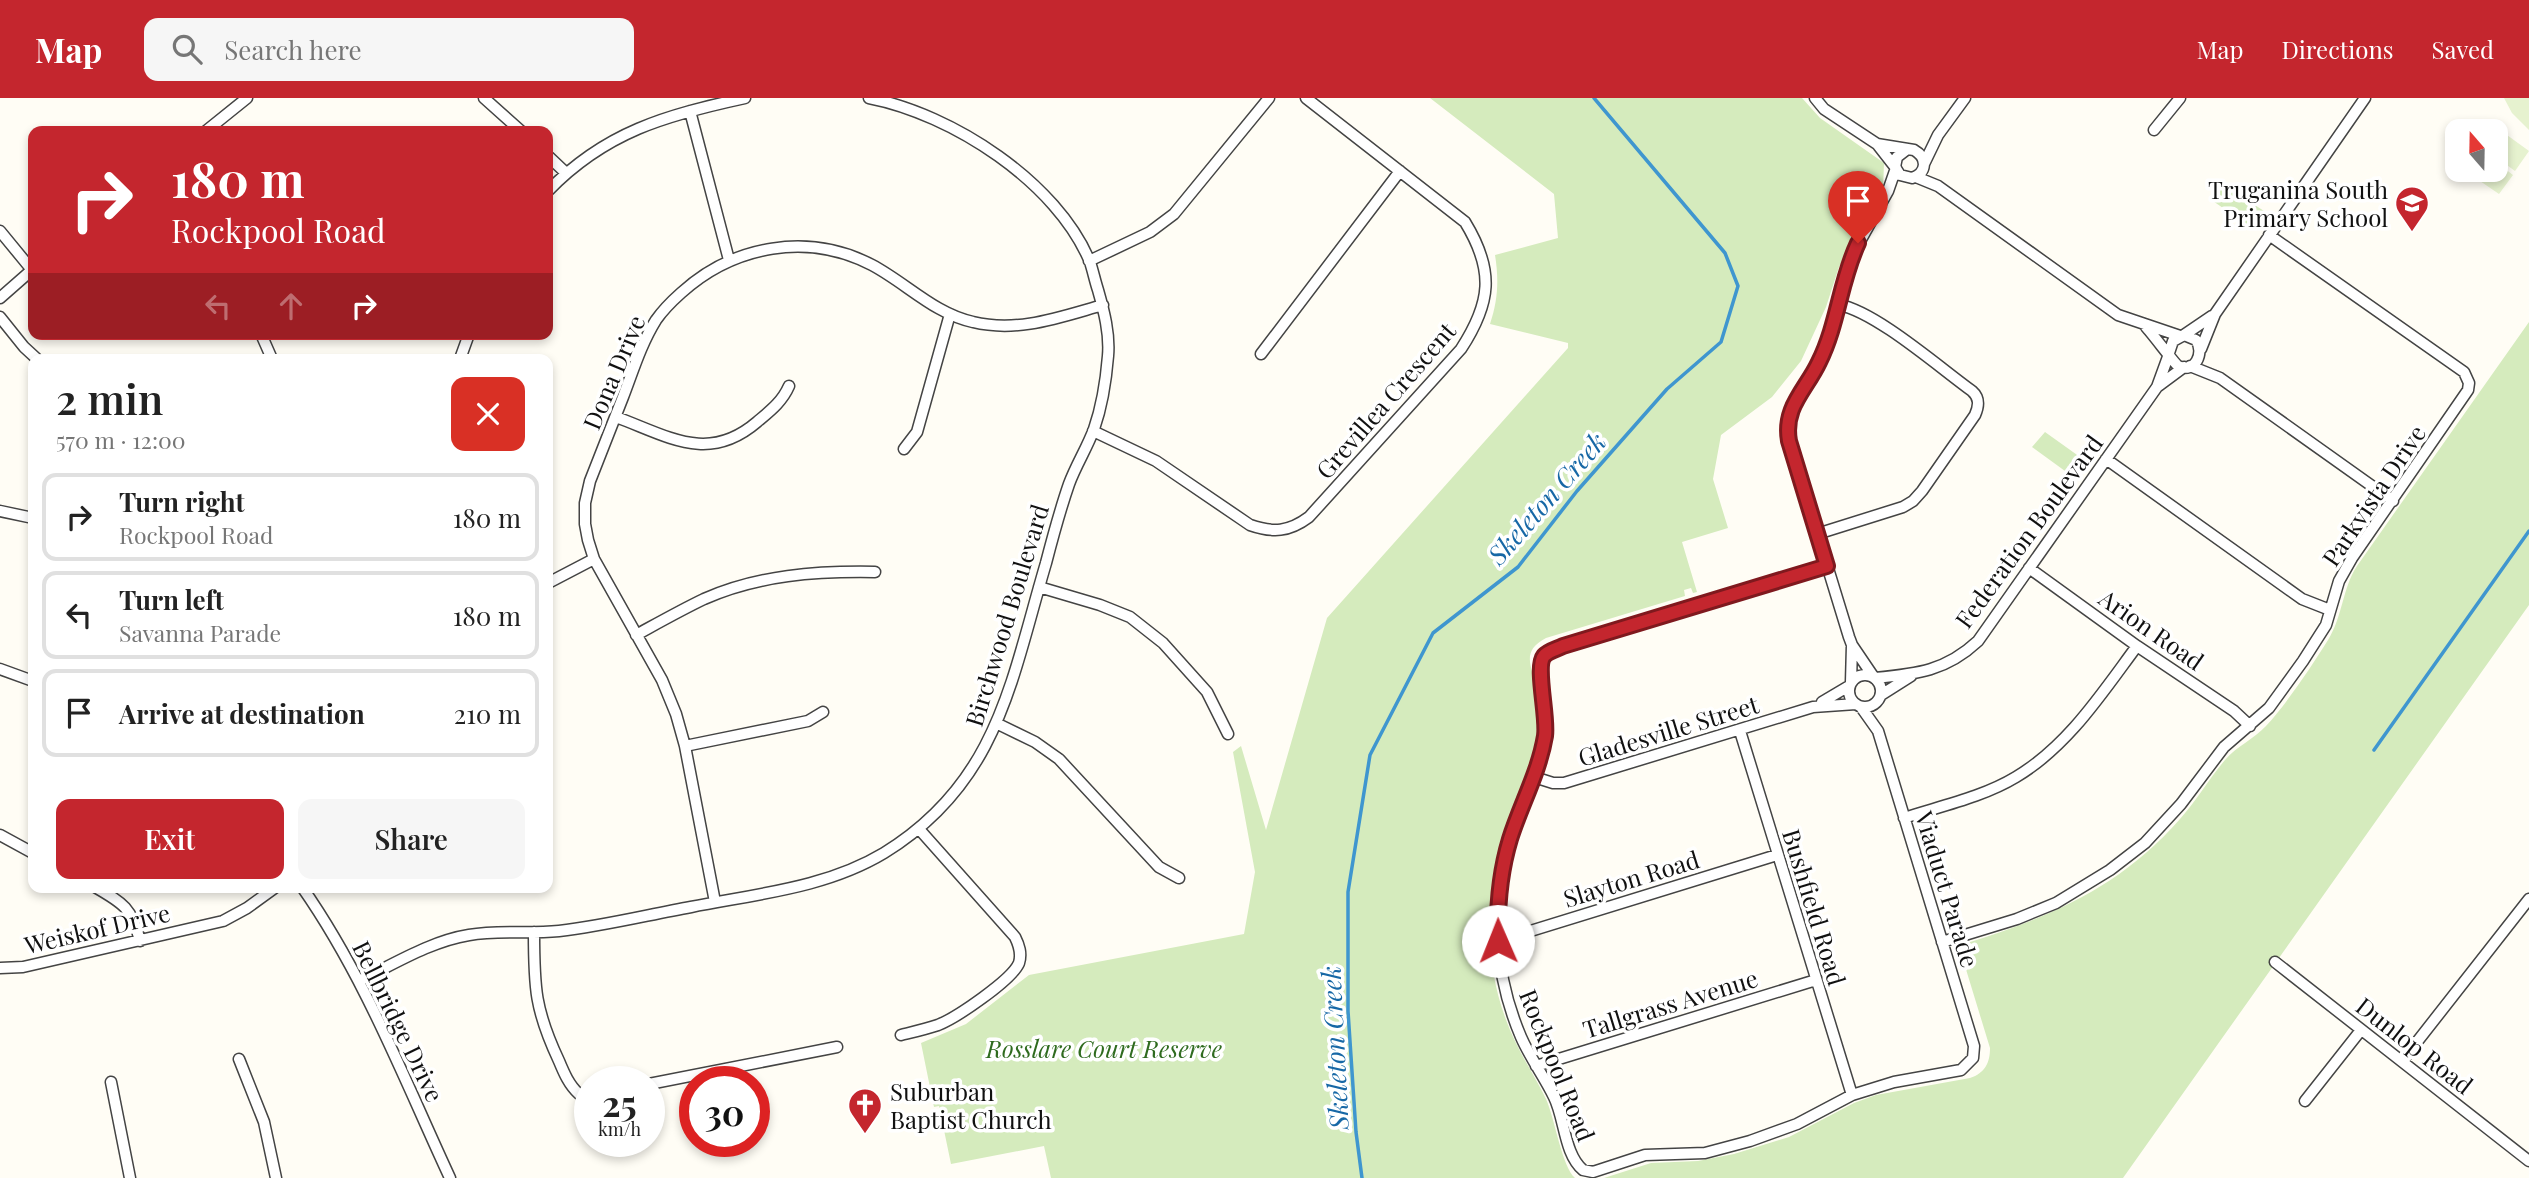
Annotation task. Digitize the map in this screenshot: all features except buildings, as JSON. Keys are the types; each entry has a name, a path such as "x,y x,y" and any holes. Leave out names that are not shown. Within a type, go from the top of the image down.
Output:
{"street":[{"path":"212,126 247,98"},
{"path":"484,98 515,126"},
{"path":"553,186 596,149 654,121 745,98"},
{"name":"Birchwood Boulevard","path":"359,981 445,941 492,932 578,928 820,882 859,867 919,829 946,804 967,778 998,724 1070,481 1093,431 1102,398 1108,352 1103,306 1089,261 1072,230 1055,206 1029,181 989,151 943,123 914,110 869,98"},
{"path":"1089,261 1150,232 1174,214 1269,98"},
{"name":"Grevillea Crescent","path":"1093,431 1156,461 1250,525 1267,531 1283,531 1310,517 1461,349 1476,326 1484,303 1485,270 1473,235 1465,222 1306,98"},
{"path":"1815,98 1824,109 1877,144 1900,175 1938,186 2118,315 2195,339 2220,378"},
{"path":"1888,191 1912,178 1924,165 1938,135 1965,98"},
{"path":"2154,130 2180,98"},
{"path":"2187,367 2199,360 2203,337 2215,314 2365,98"},
{"path":"690,111 729,260"},
{"path":"1852,645 1850,696 1858,705 1872,706 1881,696 1881,685 1852,645 1816,534 1789,441 1787,425 1793,404 1821,360 1833,327 1849,261 1888,191 1897,157 1938,135"},
{"path":"1877,144 1919,153 1938,186"},
{"path":"553,161 566,173"},
{"path":"1261,354 1401,171"},
{"path":"0,231 28,264"},
{"name":"Parkvista Drive","path":"1942,942 2034,912 2075,892 2110,870 2160,828 2197,785 2219,753 2269,708 2304,661 2326,625 2344,571 2466,396 2469,383 2467,376 2269,235"},
{"name":"Dona Drive","path":"715,902 685,746 662,680 594,559 585,524 585,503 590,481 643,342 658,317 696,279 729,260 767,248 790,246 818,248 844,254 872,265 950,314 971,322 1019,326 1103,306"},
{"path":"0,298 28,274"},
{"path":"1816,534 1903,507 1913,501 1976,415 1979,405 1972,391 1883,326 1851,307 1839,305"},
{"path":"904,449 917,432 950,314"},
{"path":"2169,353 2171,342 2215,314"},
{"path":"0,317 32,354"},
{"path":"2145,325 2169,353 2175,365 2220,378 2393,501"},
{"name":"Federation Boulevard","path":"1881,696 1914,675 1945,665 1978,640 2157,387 2169,353"},
{"name":"Federation Boulevard","path":"2157,387 2187,367"},
{"path":"616,417 689,443 718,444 743,434 778,404 789,386"},
{"path":"2106,459 2302,599 2330,610"},
{"path":"0,511 28,518"},
{"path":"553,580 594,559"},
{"name":"Rockpool Road","path":"1827,566 1547,653 1542,658 1540,672 1544,693 1545,734 1534,776 1505,858 1499,893 1499,962 1506,1000 1521,1038 1558,1107 1574,1160 1580,1168 1590,1172 1645,1155 1705,1153 1750,1141 1797,1124 1852,1095 1894,1082 1961,1070 1972,1060"},
{"name":"Arion Road","path":"2029,568 2137,646 2234,711 2250,726"},
{"path":"636,635 704,599 739,586 781,576 819,572 875,572"},
{"path":"1038,587 1100,605 1129,617 1163,643 1207,692 1228,734"},
{"path":"1904,818 1991,789 2017,777 2036,763 2067,737 2137,646"},
{"path":"0,669 28,679"},
{"path":"1850,684 1861,675 1874,677"},
{"name":"Federation Boulevard","path":"1874,677 1914,675"},
{"name":"Gladesville Street","path":"1534,776 1553,783 1564,782 1740,731 1813,707 1850,684"},
{"name":"Viaduct Parade","path":"1878,731 1881,696"},
{"name":"Gladesville Street","path":"1813,707 1858,705"},
{"name":"Viaduct Parade","path":"1858,705 1878,731 1974,1046 1972,1060"},
{"path":"685,746 808,721 823,712"},
{"path":"998,724 1035,742 1059,759 1159,867 1179,878"},
{"name":"Bushfield Road","path":"1740,731 1852,1095"},
{"path":"901,1035 938,1025 952,1018 1013,972 1020,960 1015,937 919,829"},
{"path":"0,835 28,850"},
{"name":"Slayton Road","path":"1498,941 1777,855"},
{"path":"105,893 127,907 135,919 140,941"},
{"name":"Weiskof Drive","path":"0,968 23,967 223,921 268,893"},
{"name":"Bellbridge Drive","path":"306,893 327,923 359,981 448,1178"},
{"path":"2402,1061 2529,899"},
{"path":"534,932 534,976 542,1022 569,1083 574,1087"},
{"name":"Dunlop Road","path":"2275,962 2529,1161"},
{"name":"Tallgrass Avenue","path":"1536,1066 1816,980"},
{"path":"2305,1101 2361,1030"},
{"path":"665,1081 837,1047"},
{"path":"239,1059 264,1122 276,1178"},
{"path":"111,1082 130,1178"}],"green space":[{"name":"Rosslare Court Reserve","path":"1430,98 1802,98 1820,118 1884,163 1883,190 1839,267 1826,307 1801,361 1772,397 1721,435 1713,479 1728,528 1682,542 1697,592 1693,593 1691,588 1684,590 1685,596 1546,638 1538,643 1530,654 1539,704 1539,730 1532,761 1495,876 1491,900 1490,949 1493,973 1506,1020 1546,1099 1566,1164 1575,1178 1051,1178 1044,1146 951,1164 939,1106 934,1107 921,1043 966,1024 1029,975 1244,934 1255,872 1233,752 1241,746 1266,830 1327,618 1568,348 1568,343 1490,324 1497,290 1495,255 1558,238 1554,194"},
{"path":"2504,98 2529,98 2529,130 2512,113"},
{"path":"2508,136 2529,151 2515,171 2508,166"},
{"path":"2482,182 2508,182 2499,194"},
{"path":"2221,183 2264,211 2252,228 2210,199"},
{"path":"2529,322 2529,605 2123,1178 1604,1178 1651,1163 1698,1161 1734,1154 1789,1137 1854,1103 1876,1095 1970,1078 1983,1070 1988,1063 1990,1048 1961,953 1967,943 2056,910 2082,897 2133,864 2180,819 2230,755 2266,726 2307,673 2328,640 2357,566"},
{"path":"2045,432 2087,462 2076,479 2032,447"}],"waterway":[{"name":"Skeleton Creek","path":"1362,1178 1356,1132 1348,1011 1348,892 1370,755 1433,633 1518,567 1577,491 1667,389 1721,342 1738,286 1725,253 1594,98"},
{"path":"2374,750 2529,531"}],"place":[{"name":"Truganina South Primary School","path":"2412,233"},
{"name":"Suburban Baptist Church","path":"865,1135"}],"route":[{"path":"1498,941 1500,880 1511,837 1534,776 1545,734 1544,693 1540,672 1542,658 1563,646 1827,566 1789,441 1787,425 1793,404 1821,360 1838,312 1842,282 1858,243"}]}
